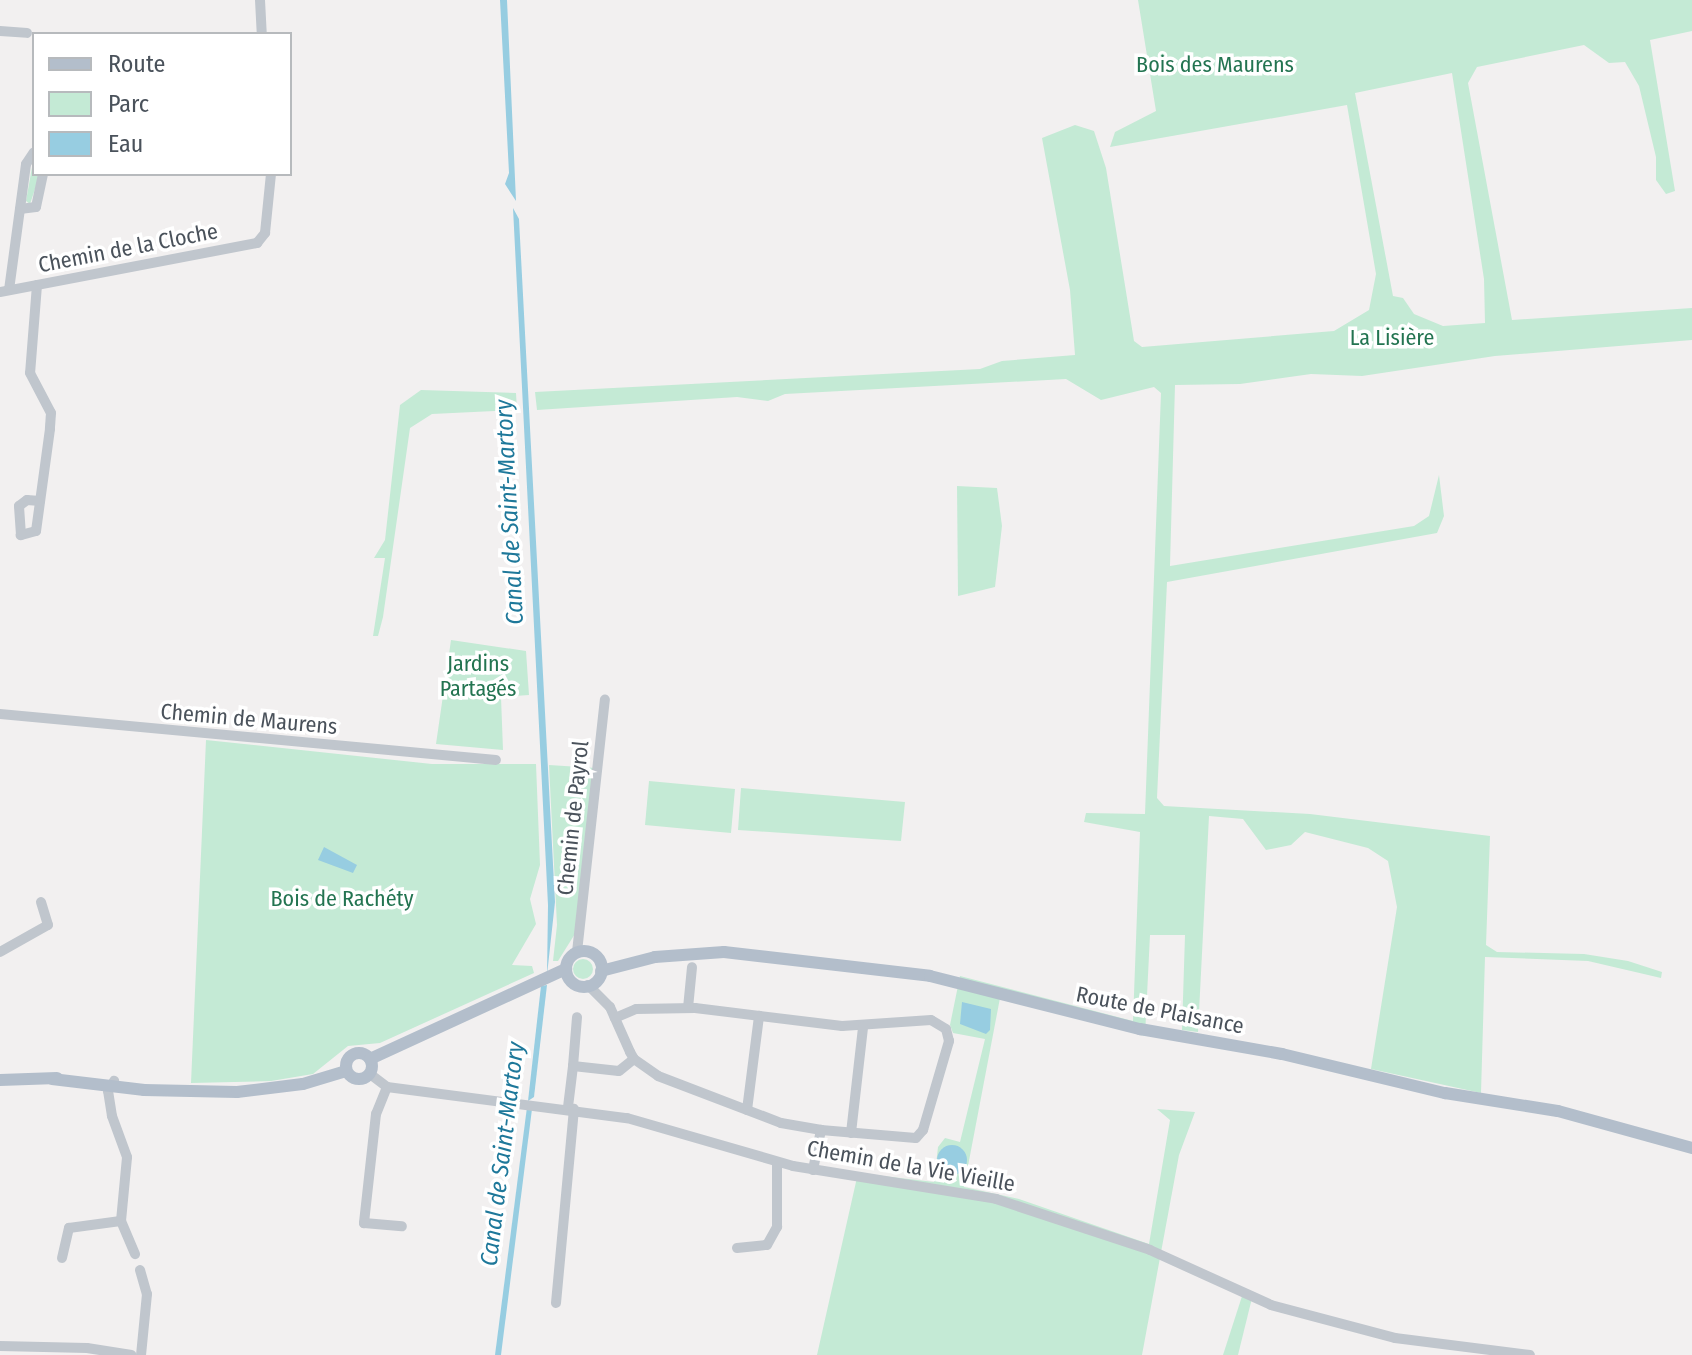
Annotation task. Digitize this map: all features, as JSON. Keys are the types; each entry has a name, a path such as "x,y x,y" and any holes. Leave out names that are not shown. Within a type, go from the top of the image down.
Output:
{"main road":[{"path":"567,973 582,948"},
{"path":"582,948 596,974"},
{"name":"Route de Plaisance","path":"596,974 615,964 724,952 930,976 1127,1026 1282,1054 1445,1093 1558,1111 1692,1148"},
{"path":"346,1071 348,1058 355,1053 370,1059 467,1010 567,973 596,974"},
{"path":"0,1080 52,1079 160,1089 269,1090 346,1071 359,1080 370,1074 370,1059"}],"street":[{"path":"260,0 262,32"},
{"path":"0,31 27,33"},
{"path":"4,291 26,164 32,155"},
{"path":"20,209 36,207 43,176"},
{"name":"Chemin de la Cloche","path":"4,291 262,239 271,176"},
{"path":"37,285 30,373 51,413 40,501 36,531 21,535 19,506 27,500 40,501"},
{"name":"Chemin de Payrol","path":"582,948 605,700"},
{"name":"Chemin de Maurens","path":"0,714 496,760"},
{"path":"0,952 48,925 41,902"},
{"path":"688,1008 692,967"},
{"path":"596,974 600,994 634,1059 658,1076 747,1110 821,1130 916,1138 923,1130 949,1041 946,1029 931,1020 863,1027 688,1008 636,1009 615,1018"},
{"path":"747,1110 759,1016"},
{"path":"556,1303 577,1017"},
{"path":"851,1133 863,1027"},
{"path":"573,1066 619,1071 634,1059"},
{"path":"370,1074 387,1087 376,1114 364,1223 402,1226"},
{"path":"114,1085 112,1106 127,1157 121,1221 135,1254"},
{"name":"Chemin de la Vie Vieille","path":"387,1087 571,1108 627,1118 813,1170 996,1199 1113,1236 1271,1305 1395,1338 1530,1355"},
{"path":"813,1170 821,1130"},
{"path":"737,1248 767,1245 777,1227 777,1162"},
{"path":"62,1258 69,1228 121,1221"},
{"path":"140,1270 147,1294 141,1355"},
{"path":"0,1346 87,1348 131,1355"}],"green space":[{"path":"1138,0 1692,0 1692,31 1650,40 1675,191 1666,194 1656,180 1656,157 1639,86 1625,62 1609,63 1584,45 1477,67 1468,83 1512,320 1692,308 1692,340 1495,356 1362,376 1311,374 1240,384 1175,385 1170,566 1414,526 1429,516 1439,475 1444,516 1437,533 1167,582 1157,798 1164,806 1310,814 1490,836 1486,945 1497,952 1584,954 1628,961 1662,972 1661,978 1588,961 1485,957 1481,1093 1371,1069 1397,907 1388,861 1368,848 1305,832 1291,845 1266,850 1243,819 1209,816 1198,1032 1182,1030 1185,935 1150,935 1145,1036 1000,998 964,1187 1019,1199 1149,1244 1170,1120 1157,1109 1195,1112 1179,1155 1142,1355 817,1355 858,1173 934,1182 938,1147 945,1138 960,1142 985,1039 953,1033 950,1025 960,976 1133,1021 1140,832 1084,822 1086,813 1145,814 1161,393 1154,387 1101,400 1066,379 785,394 768,401 737,397 537,410 535,392 980,369 1002,361 1075,355 1070,290 1042,138 1075,125 1094,131 1106,168 1134,341 1142,347 1334,331 1369,310 1376,274 1347,105 1110,147 1115,132 1156,111","holes":["1452,73 1484,279 1485,323 1443,326 1414,314 1403,298 1393,296 1355,93"]},
{"path":"32,167 32,176 39,176 30,204 26,201"},
{"path":"421,390 516,393 517,410 432,414 410,428 383,617 378,636 373,636 385,558 374,558 385,540 400,405"},
{"path":"957,486 997,488 1002,526 995,587 958,596"},
{"name":"Jardins Partagés","path":"451,640 526,651 529,695 501,697 503,750 436,744"},
{"name":"Bois de Rachéty","path":"206,740 432,764 536,764 540,865 530,899 536,924 512,965 532,966 534,973 380,1043 348,1046 313,1074 271,1081 191,1083"},
{"path":"549,765 596,768 578,929 558,961 553,961 557,925"},
{"path":"649,781 735,789 731,833 645,825"},
{"path":"741,788 905,802 901,841 738,830"},
{"path":"583,959 590,962 593,969 590,976 583,979 576,976 573,969 576,962"},
{"path":"1244,1290 1253,1294 1238,1355 1223,1355"}],"water":[{"path":"500,0 507,0 516,201 505,184 509,173"},
{"path":"513,208 519,219 555,902 547,975 548,905"},
{"path":"324,847 357,865 353,873 318,860"},
{"path":"547,985 534,1097 528,1101 541,986"},
{"path":"962,1002 991,1009 990,1030 986,1034 960,1024"},
{"path":"527,1107 532,1109 501,1355 495,1355"},
{"path":"952,1145 963,1149 967,1160 963,1171 952,1175 941,1171 937,1160 941,1149"}],"park label":[{"name":"Bois des Maurens","path":"1215,65"},
{"name":"La Lisière","path":"1392,338"}],"water label":[{"name":"Canal de Saint-Martory","path":"510,512"},
{"name":"Canal de Saint-Martory","path":"503,1154"}]}
